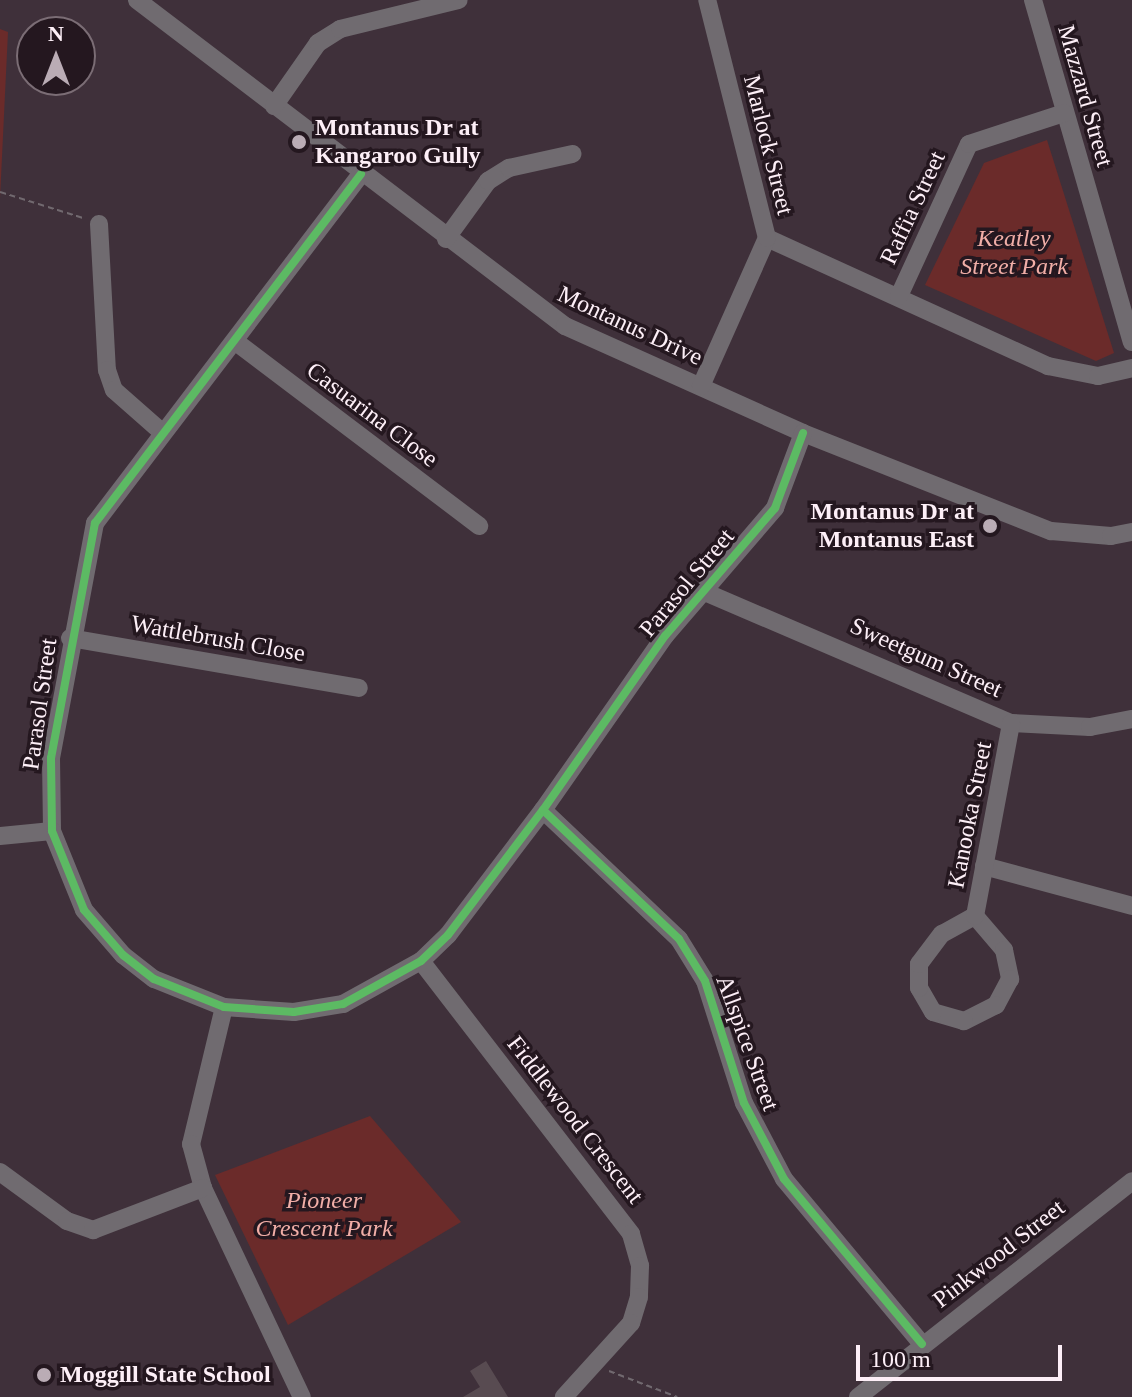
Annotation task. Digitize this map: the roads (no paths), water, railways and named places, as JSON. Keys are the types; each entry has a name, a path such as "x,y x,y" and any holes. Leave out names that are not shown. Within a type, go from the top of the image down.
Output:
{"street":[{"name":"Montanus Drive","path":"137,0 446,239 565,326 803,433 1051,531 1111,536 1132,532"},
{"path":"274,106 318,43 340,29 459,0"},
{"name":"Marlock Street","path":"701,386 767,238 707,0"},
{"name":"Mazzard Street","path":"1033,0 1132,342"},
{"name":"Raffia Street","path":"899,296 969,144 1064,113"},
{"path":"446,239 488,181 509,168 572,154"},
{"name":"Parasol Street","path":"361,174 236,342 95,523 70,638 51,758 52,831 84,910 123,955 154,979 224,1007 294,1012 343,1004 421,961 448,935 543,810 665,636 707,593 775,508 803,433"},
{"path":"99,224 107,370 114,390 163,433"},
{"path":"767,238 1048,366 1098,376 1132,368"},
{"name":"Casuarina Close","path":"236,342 479,526"},
{"name":"Sweetgum Street","path":"707,593 1011,723 1090,727 1132,719"},
{"name":"Wattlebrush Close","path":"70,638 359,688"},
{"name":"Kanooka Street","path":"975,916 1011,723"},
{"name":"Allspice Street","path":"543,810 679,939 705,981 744,1103 784,1179 922,1344"},
{"path":"0,836 52,831"},
{"path":"984,866 1132,906"},
{"name":"Kanooka Street","path":"975,916 1004,950 1010,979 996,1005 964,1021 933,1012 919,988 919,964 942,934 975,916"},
{"name":"Fiddlewood Crescent","path":"421,961 631,1234 640,1266 639,1297 631,1323 599,1363 564,1397"},
{"path":"224,1007 191,1144 203,1188 302,1397"},
{"path":"0,1172 67,1221 93,1230 203,1188"},
{"name":"Pinkwood Street","path":"858,1397 1132,1181"}],"place":[{"name":"Montanus Dr at Kangaroo Gully","path":"299,142"},
{"name":"Montanus Dr at Montanus East","path":"990,526"},
{"name":"Moggill State School","path":"44,1375"}],"park label":[{"name":"Keatley Street Park","path":"1014,253"},
{"name":"Pioneer Crescent Park","path":"324,1215"}]}
